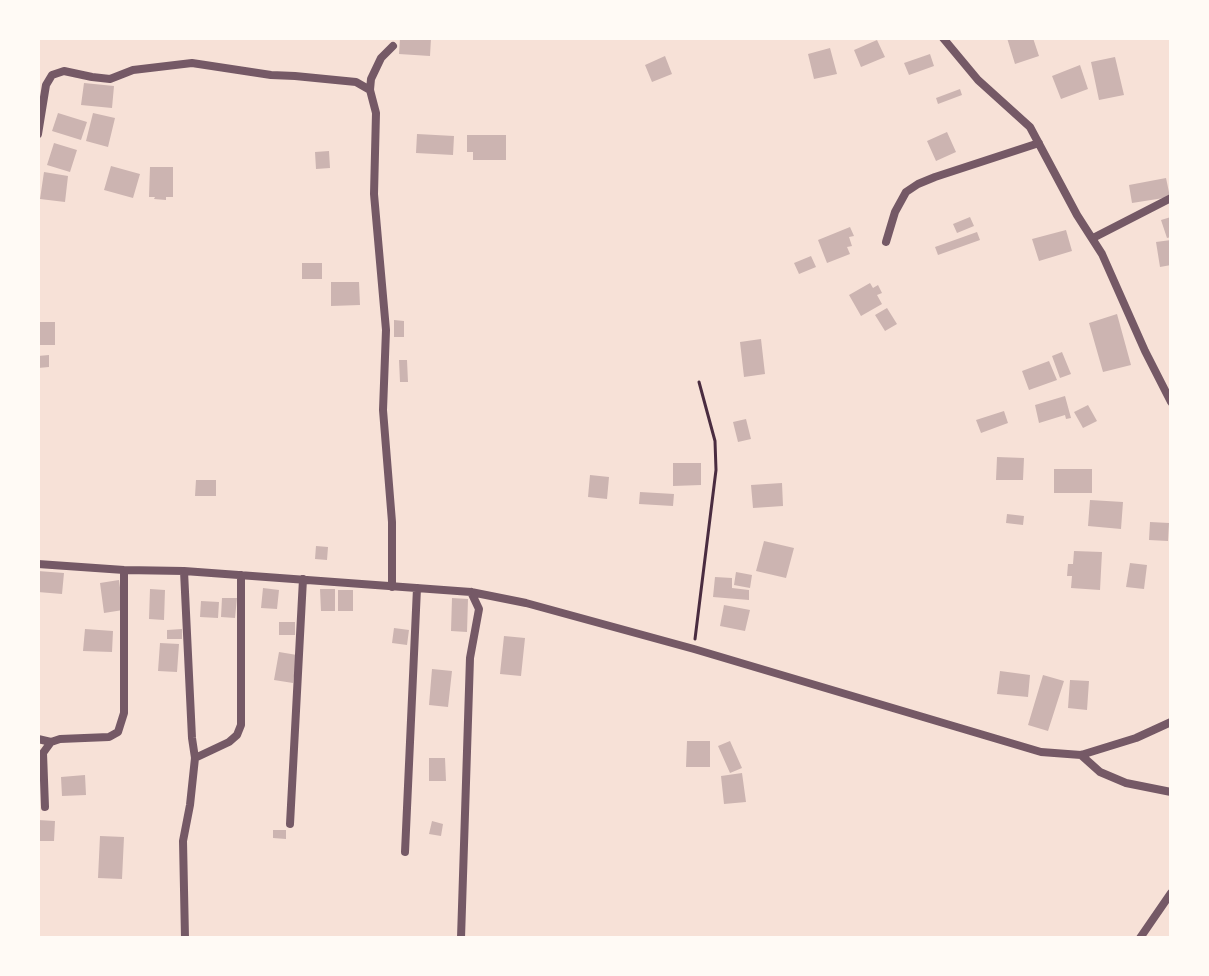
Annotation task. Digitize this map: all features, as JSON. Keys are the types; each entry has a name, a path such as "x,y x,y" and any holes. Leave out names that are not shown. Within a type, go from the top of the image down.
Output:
{"street":[{"path":"943,38 978,80 1030,127 1077,215 1102,254 1171,402"},
{"path":"392,587 392,522 383,410 386,330 374,194 376,113 370,90 371,79 381,58 393,46"},
{"path":"38,134 46,85 52,75 64,71 110,79 133,70 192,63 271,75 356,82 370,90"},
{"path":"886,242 895,212 906,192 918,184 1039,143"},
{"path":"1093,238 1171,198"},
{"path":"38,564 184,571 471,592 526,603 694,649 1041,752 1081,755 1136,738 1171,722"},
{"path":"38,739 51,742 109,737 118,732 124,713 124,570"},
{"path":"184,571 195,758 183,841 185,938"},
{"path":"195,758 229,742 237,735 241,725 241,575"},
{"path":"290,824 303,579"},
{"path":"405,852 417,588"},
{"path":"461,938 470,658 479,609 471,592"},
{"path":"479,609 497,597"},
{"path":"45,807 43,753 51,742"},
{"path":"1081,755 1100,772 1126,783 1171,792"},
{"path":"1140,938 1171,893"}],"path":[{"path":"694,649 716,470 712,424 699,382"}],"building":[{"path":"400,38 431,38 430,56 399,54"},
{"path":"1007,38 1033,38 1039,56 1015,64"},
{"path":"877,40 885,57 861,67 854,50"},
{"path":"830,48 837,74 814,79 808,54"},
{"path":"930,54 934,66 909,75 904,63"},
{"path":"665,56 672,74 652,82 645,65"},
{"path":"1115,57 1124,95 1099,100 1091,62"},
{"path":"1080,65 1088,89 1061,99 1052,76"},
{"path":"84,83 114,86 112,108 81,105"},
{"path":"960,89 962,95 938,104 936,98"},
{"path":"58,113 87,122 81,140 52,131"},
{"path":"93,113 115,118 108,147 86,141"},
{"path":"947,132 956,152 936,161 927,141"},
{"path":"417,134 454,136 453,155 416,153"},
{"path":"467,135 506,135 506,160 473,160 473,152 467,152"},
{"path":"54,143 77,150 70,172 47,165"},
{"path":"329,151 330,168 316,169 315,152"},
{"path":"111,166 140,174 133,198 104,190"},
{"path":"150,167 173,167 173,197 166,197 166,200 149,197"},
{"path":"44,172 68,176 65,202 40,199"},
{"path":"1166,178 1170,197 1132,203 1129,185"},
{"path":"970,217 974,226 957,233 953,224"},
{"path":"1171,217 1171,237 1167,238 1161,220"},
{"path":"850,227 854,236 849,237 852,246 847,247 850,254 827,263 818,240"},
{"path":"1066,230 1072,251 1039,261 1032,239"},
{"path":"977,232 980,240 938,255 935,247"},
{"path":"1171,240 1171,265 1160,267 1156,242"},
{"path":"811,256 816,267 799,274 794,263"},
{"path":"302,263 322,263 322,279 302,279"},
{"path":"331,282 359,282 360,305 331,306"},
{"path":"870,283 873,288 878,285 882,293 877,295 882,304 861,316 849,295"},
{"path":"887,308 897,324 885,331 875,315"},
{"path":"1117,314 1131,365 1103,372 1089,323"},
{"path":"394,320 404,321 404,337 394,337"},
{"path":"38,322 55,322 55,345 38,345"},
{"path":"761,339 765,374 744,377 740,342"},
{"path":"1062,352 1071,374 1060,378 1052,356"},
{"path":"49,355 49,367 38,368 38,356"},
{"path":"399,360 407,360 408,382 400,382"},
{"path":"1049,361 1057,380 1029,390 1022,371"},
{"path":"1065,396 1071,418 1066,419 1065,415 1039,423 1035,405"},
{"path":"1088,405 1097,421 1083,428 1074,412"},
{"path":"1004,411 1008,423 981,433 976,420"},
{"path":"746,419 751,439 738,442 733,422"},
{"path":"997,457 1024,458 1023,480 996,480"},
{"path":"673,463 701,463 701,485 673,486"},
{"path":"1054,469 1092,469 1092,493 1054,493"},
{"path":"590,475 609,477 607,499 588,497"},
{"path":"196,480 216,480 216,496 195,496"},
{"path":"782,483 783,506 753,508 751,485"},
{"path":"640,492 674,494 673,506 639,504"},
{"path":"1090,500 1123,502 1121,529 1088,526"},
{"path":"1007,514 1024,516 1023,525 1006,523"},
{"path":"1150,522 1169,523 1168,541 1149,540"},
{"path":"764,541 794,548 786,578 756,571"},
{"path":"316,546 328,547 327,560 315,559"},
{"path":"1074,551 1102,552 1100,590 1071,588 1072,576 1067,576 1068,564 1073,564"},
{"path":"1130,563 1147,565 1144,589 1126,587"},
{"path":"38,571 64,573 62,594 38,592"},
{"path":"736,572 752,575 750,588 734,585"},
{"path":"715,577 732,578 732,588 749,590 749,600 713,597"},
{"path":"119,580 123,610 104,613 100,583"},
{"path":"263,588 279,590 277,609 261,608"},
{"path":"150,589 165,590 164,620 149,619"},
{"path":"320,589 335,589 335,611 321,611"},
{"path":"338,590 353,590 353,611 338,611"},
{"path":"222,598 237,598 235,618 221,617"},
{"path":"452,598 468,599 467,632 451,631"},
{"path":"201,601 219,602 218,618 200,617"},
{"path":"724,605 750,610 745,631 720,626"},
{"path":"279,622 295,622 295,635 279,635"},
{"path":"394,628 409,630 407,645 392,643"},
{"path":"85,629 113,631 112,652 83,651"},
{"path":"182,629 182,639 167,639 167,630"},
{"path":"504,636 525,638 521,676 500,674"},
{"path":"160,643 179,644 177,672 158,671"},
{"path":"279,652 297,655 293,683 274,680"},
{"path":"432,669 452,671 448,707 429,705"},
{"path":"1000,671 1030,675 1028,697 997,694"},
{"path":"1043,675 1064,681 1048,731 1028,725"},
{"path":"1070,680 1089,681 1087,710 1068,708"},
{"path":"687,741 710,741 710,767 686,767"},
{"path":"730,741 742,768 730,773 718,746"},
{"path":"429,758 445,758 446,781 429,781"},
{"path":"742,773 746,802 724,804 721,776"},
{"path":"85,775 86,795 62,796 61,777"},
{"path":"38,820 55,821 54,841 38,841"},
{"path":"432,821 443,824 441,836 429,834"},
{"path":"273,830 286,830 286,839 273,838"},
{"path":"100,836 124,837 122,879 98,878"}]}
